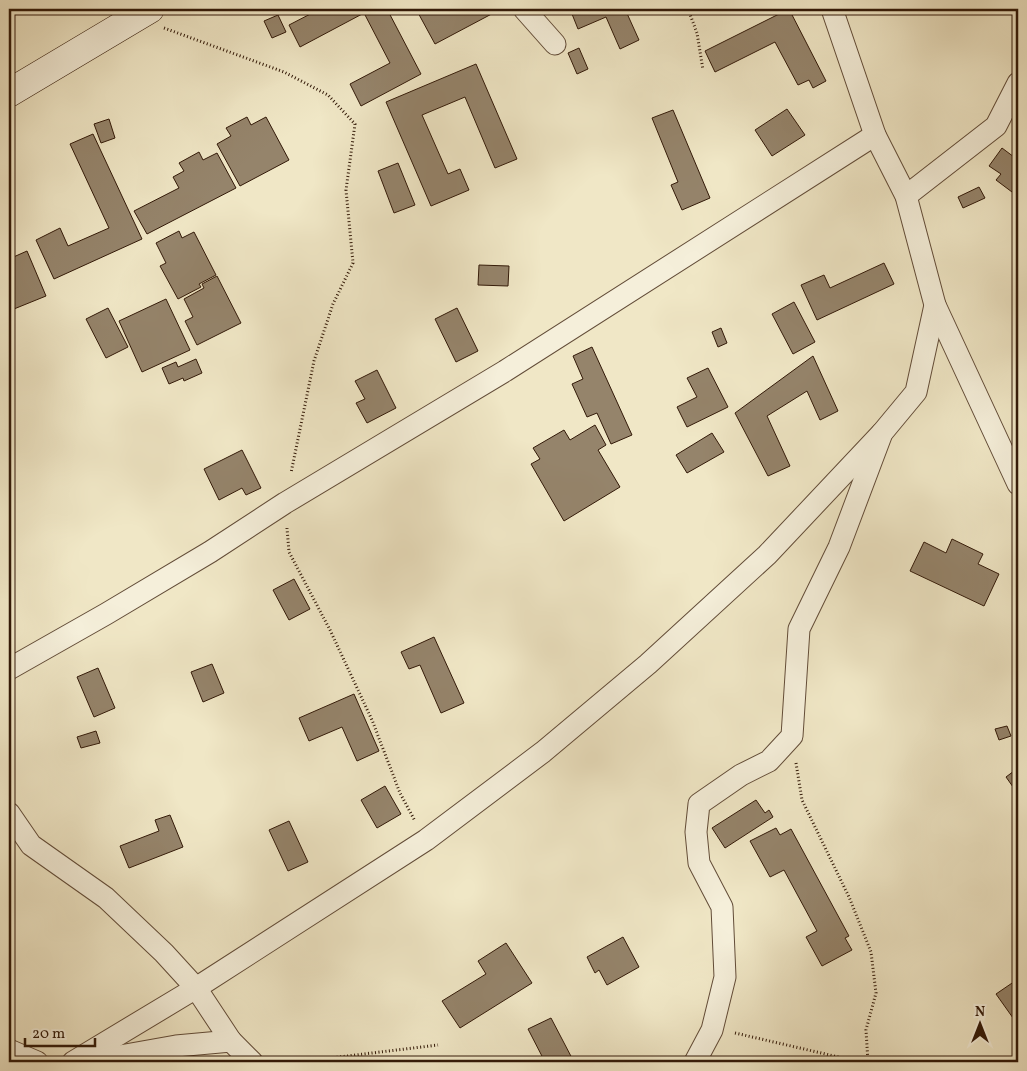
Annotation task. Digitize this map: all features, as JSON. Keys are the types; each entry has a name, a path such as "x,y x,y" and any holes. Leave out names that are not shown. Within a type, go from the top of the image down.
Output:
{"street":[{"path":"524,9 555,44"},
{"path":"832,9 875,136 906,196 935,305 1018,484"},
{"path":"9,93 143,13"},
{"path":"906,196 996,126 1018,83"},
{"path":"9,669 210,552 285,503 505,372 875,136"},
{"path":"73,1062 196,988 426,840 543,752 648,664 767,556 882,433 916,392 935,305"},
{"path":"695,1062 712,1030 725,977 722,907 699,864 696,832 699,804 734,779 768,761 792,736 799,629 839,547 882,433"},
{"path":"9,813 30,844 106,898 164,953 196,988 231,1041 252,1062"},
{"path":"86,1062 176,1046 231,1041"},
{"path":"9,1050 38,1062"}],"path":[{"path":"688,9 697,33 703,70"},
{"path":"143,13 284,72 328,95 354,124 346,190 353,263 333,304 314,361 285,503 289,552 330,630 372,720 400,793 426,840"},
{"path":"792,736 802,800 849,897 870,952 876,993 866,1030 868,1062"},
{"path":"712,1030 860,1062"},
{"path":"252,1062 306,1062 438,1045"}],"building":[{"path":"320,9 387,9 421,74 361,106 350,84 390,63 364,13 300,47 289,25"},
{"path":"416,9 501,9 435,44"},
{"path":"570,9 625,9 639,40 620,49 606,17 578,29"},
{"path":"789,9 826,81 813,88 809,80 798,85 775,42 715,72 705,51"},
{"path":"278,15 286,32 272,38 264,21"},
{"path":"579,48 588,69 577,74 568,53"},
{"path":"476,64 517,159 495,168 465,97 422,115 448,174 460,169 469,190 431,206 386,102"},
{"path":"787,109 805,135 772,156 755,130"},
{"path":"673,110 710,198 682,210 671,185 678,182 652,118"},
{"path":"247,117 251,125 266,117 289,160 240,186 217,144 231,136 226,128"},
{"path":"109,119 115,138 101,143 94,124"},
{"path":"93,134 142,239 54,279 36,240 60,228 68,246 109,228 70,144"},
{"path":"1002,148 1018,160 1018,188 1016,187 1012,192 996,180 1001,174 989,166"},
{"path":"199,152 203,160 217,153 236,188 147,234 134,211 179,188 173,177 184,171 179,163"},
{"path":"398,163 415,205 394,213 378,171"},
{"path":"979,187 985,198 963,208 958,197"},
{"path":"179,231 182,238 194,232 216,275 199,284 201,287 178,299 160,266 166,263 156,243"},
{"path":"27,251 46,296 9,311 9,259"},
{"path":"884,263 894,284 817,320 801,285 824,275 830,288"},
{"path":"479,265 509,266 508,286 478,285"},
{"path":"217,276 241,323 197,345 185,321 193,317 184,299 204,288 202,284"},
{"path":"166,299 190,350 142,372 119,321"},
{"path":"794,302 815,342 793,354 772,314"},
{"path":"108,308 128,347 106,358 86,319"},
{"path":"457,308 478,351 456,362 435,319"},
{"path":"721,328 727,343 718,347 712,332"},
{"path":"592,347 632,435 611,444 597,413 587,417 572,384 583,379 573,356"},
{"path":"813,356 838,411 820,420 807,391 767,416 790,466 768,476 735,413"},
{"path":"196,359 202,373 184,381 183,378 169,384 162,368 176,362 178,367"},
{"path":"708,368 728,407 687,427 677,407 697,397 687,378"},
{"path":"377,370 396,408 367,423 356,403 365,399 355,381"},
{"path":"595,425 606,445 598,450 620,487 564,521 531,464 540,459 533,448 564,430 570,440"},
{"path":"712,433 724,452 687,473 676,455"},
{"path":"242,450 261,488 246,495 242,488 219,500 204,469"},
{"path":"952,539 983,554 978,564 999,574 984,606 910,571 924,542 946,553"},
{"path":"294,579 310,609 289,620 273,590"},
{"path":"434,637 464,703 441,713 420,665 409,669 401,652"},
{"path":"212,664 224,693 203,702 191,672"},
{"path":"98,668 115,708 94,717 77,677"},
{"path":"354,694 379,751 357,761 342,727 309,741 299,718"},
{"path":"1007,726 1011,736 999,740 995,729"},
{"path":"96,731 100,743 81,748 77,737"},
{"path":"1018,768 1018,794 1006,777"},
{"path":"385,786 401,814 377,828 361,800"},
{"path":"756,800 765,813 769,810 773,817 725,848 712,828"},
{"path":"170,815 183,847 129,868 120,846 159,831 155,820"},
{"path":"289,821 308,862 288,871 269,830"},
{"path":"776,828 780,835 791,829 849,936 845,938 852,950 822,966 806,937 817,931 784,870 770,877 750,841"},
{"path":"623,937 639,967 607,985 599,970 595,973 587,957"},
{"path":"506,943 532,983 460,1028 442,1001 486,974 478,961"},
{"path":"1018,979 1018,1025 996,994"},
{"path":"551,1018 574,1062 545,1062 528,1029"}]}
